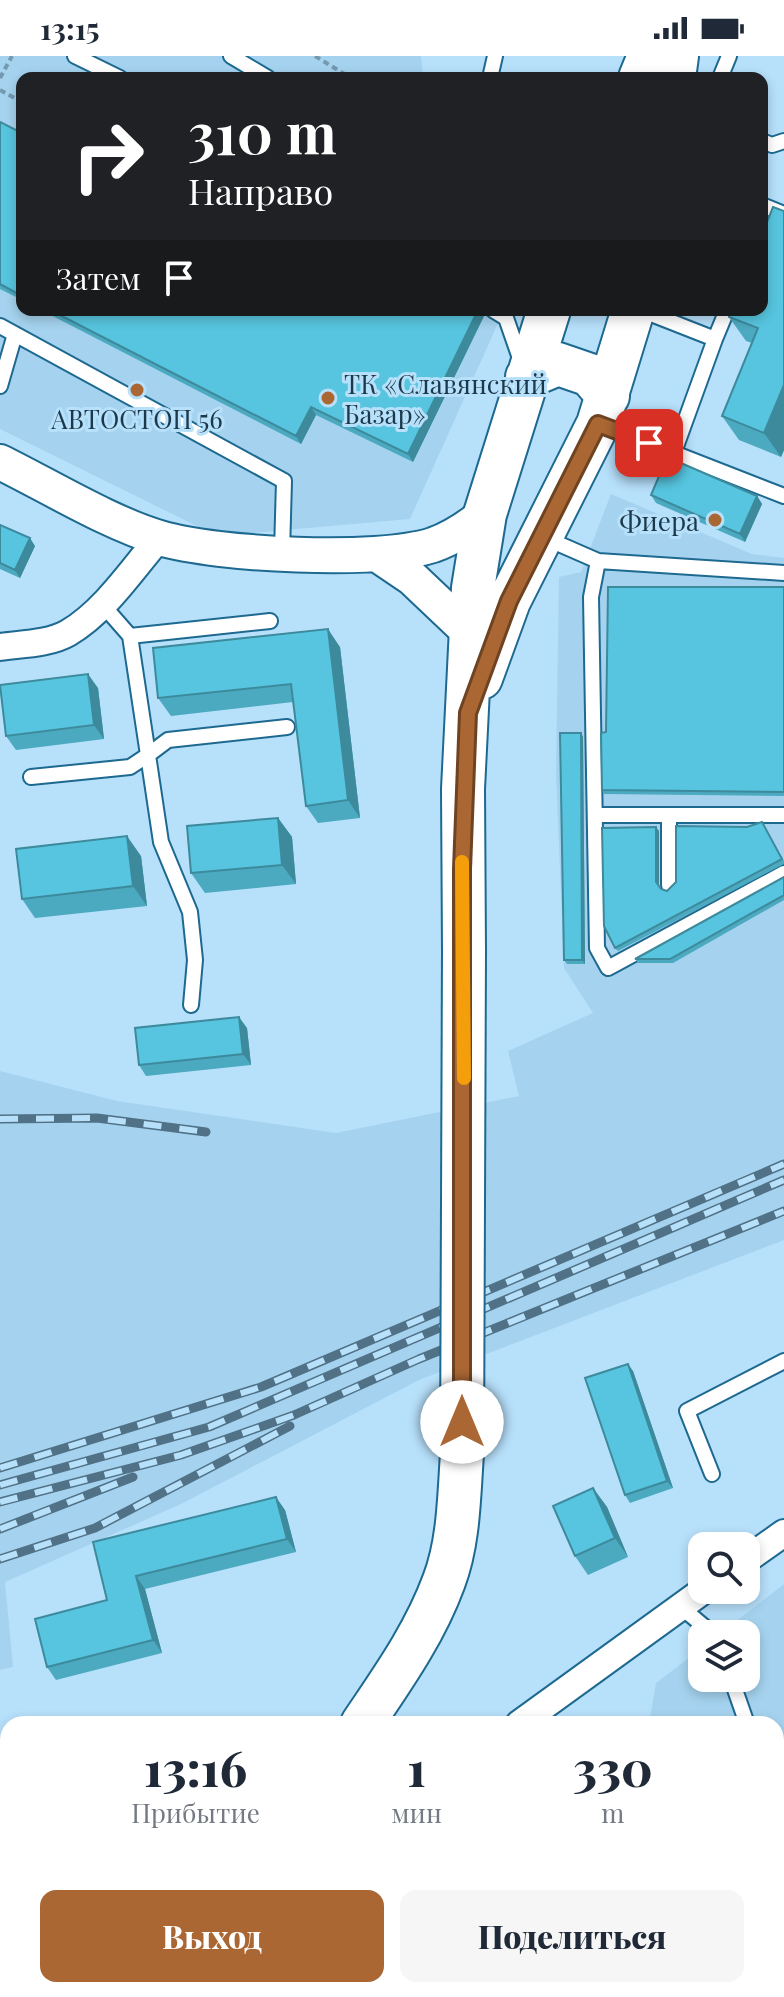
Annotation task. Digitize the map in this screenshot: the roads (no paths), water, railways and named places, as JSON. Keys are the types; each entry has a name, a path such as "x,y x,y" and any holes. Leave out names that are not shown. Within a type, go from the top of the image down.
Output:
{"main road":[{"path":"367,1716 414,1646 445,1579 457,1516 462,1454 463,789 470,633 473,588 485,514 527,377 531,316"},
{"path":"468,713 509,601 603,410 631,316"},
{"path":"527,377 558,364 590,375 603,410"}],"street":[{"path":"0,462 159,538 220,549 378,555 431,545 459,533 485,514"},
{"path":"0,647 67,634 102,604 159,538"},
{"path":"378,555 412,578 470,633"},
{"path":"760,1550 784,1533"},
{"path":"530,1716 688,1602"}],"lane":[{"path":"75,56 108,72"},
{"path":"231,56 258,72"},
{"path":"656,316 715,339"},
{"path":"674,452 725,316"},
{"path":"0,326 284,481 282,552"},
{"path":"0,386 15,334"},
{"path":"603,410 674,452 784,496"},
{"path":"543,537 598,561 784,573"},
{"path":"598,561 591,597 597,948 608,968 784,873"},
{"path":"102,604 130,636 161,842 190,912 195,960 191,1005"},
{"path":"130,636 270,621"},
{"path":"31,777 130,767 168,740 287,727"},
{"path":"595,815 784,815"},
{"path":"669,816 669,885"},
{"path":"712,1474 687,1411 784,1361"},
{"path":"681,1607 696,1620"},
{"path":"736,1692 744,1716"}],"railway":[{"path":"0,1119 97,1118 206,1132"},
{"path":"0,1468 261,1387 784,1164"},
{"path":"0,1485 209,1427 784,1180"},
{"path":"0,1502 181,1455 294,1415 419,1359 784,1211"},
{"path":"0,1559 95,1528 290,1426"},
{"path":"0,1529 133,1477"}],"place":[{"name":"АВТОСТОП 56","path":"137,390"},
{"name":"ТК «Славянский Базар»","path":"328,398"},
{"name":"Фиера","path":"715,520"}]}
